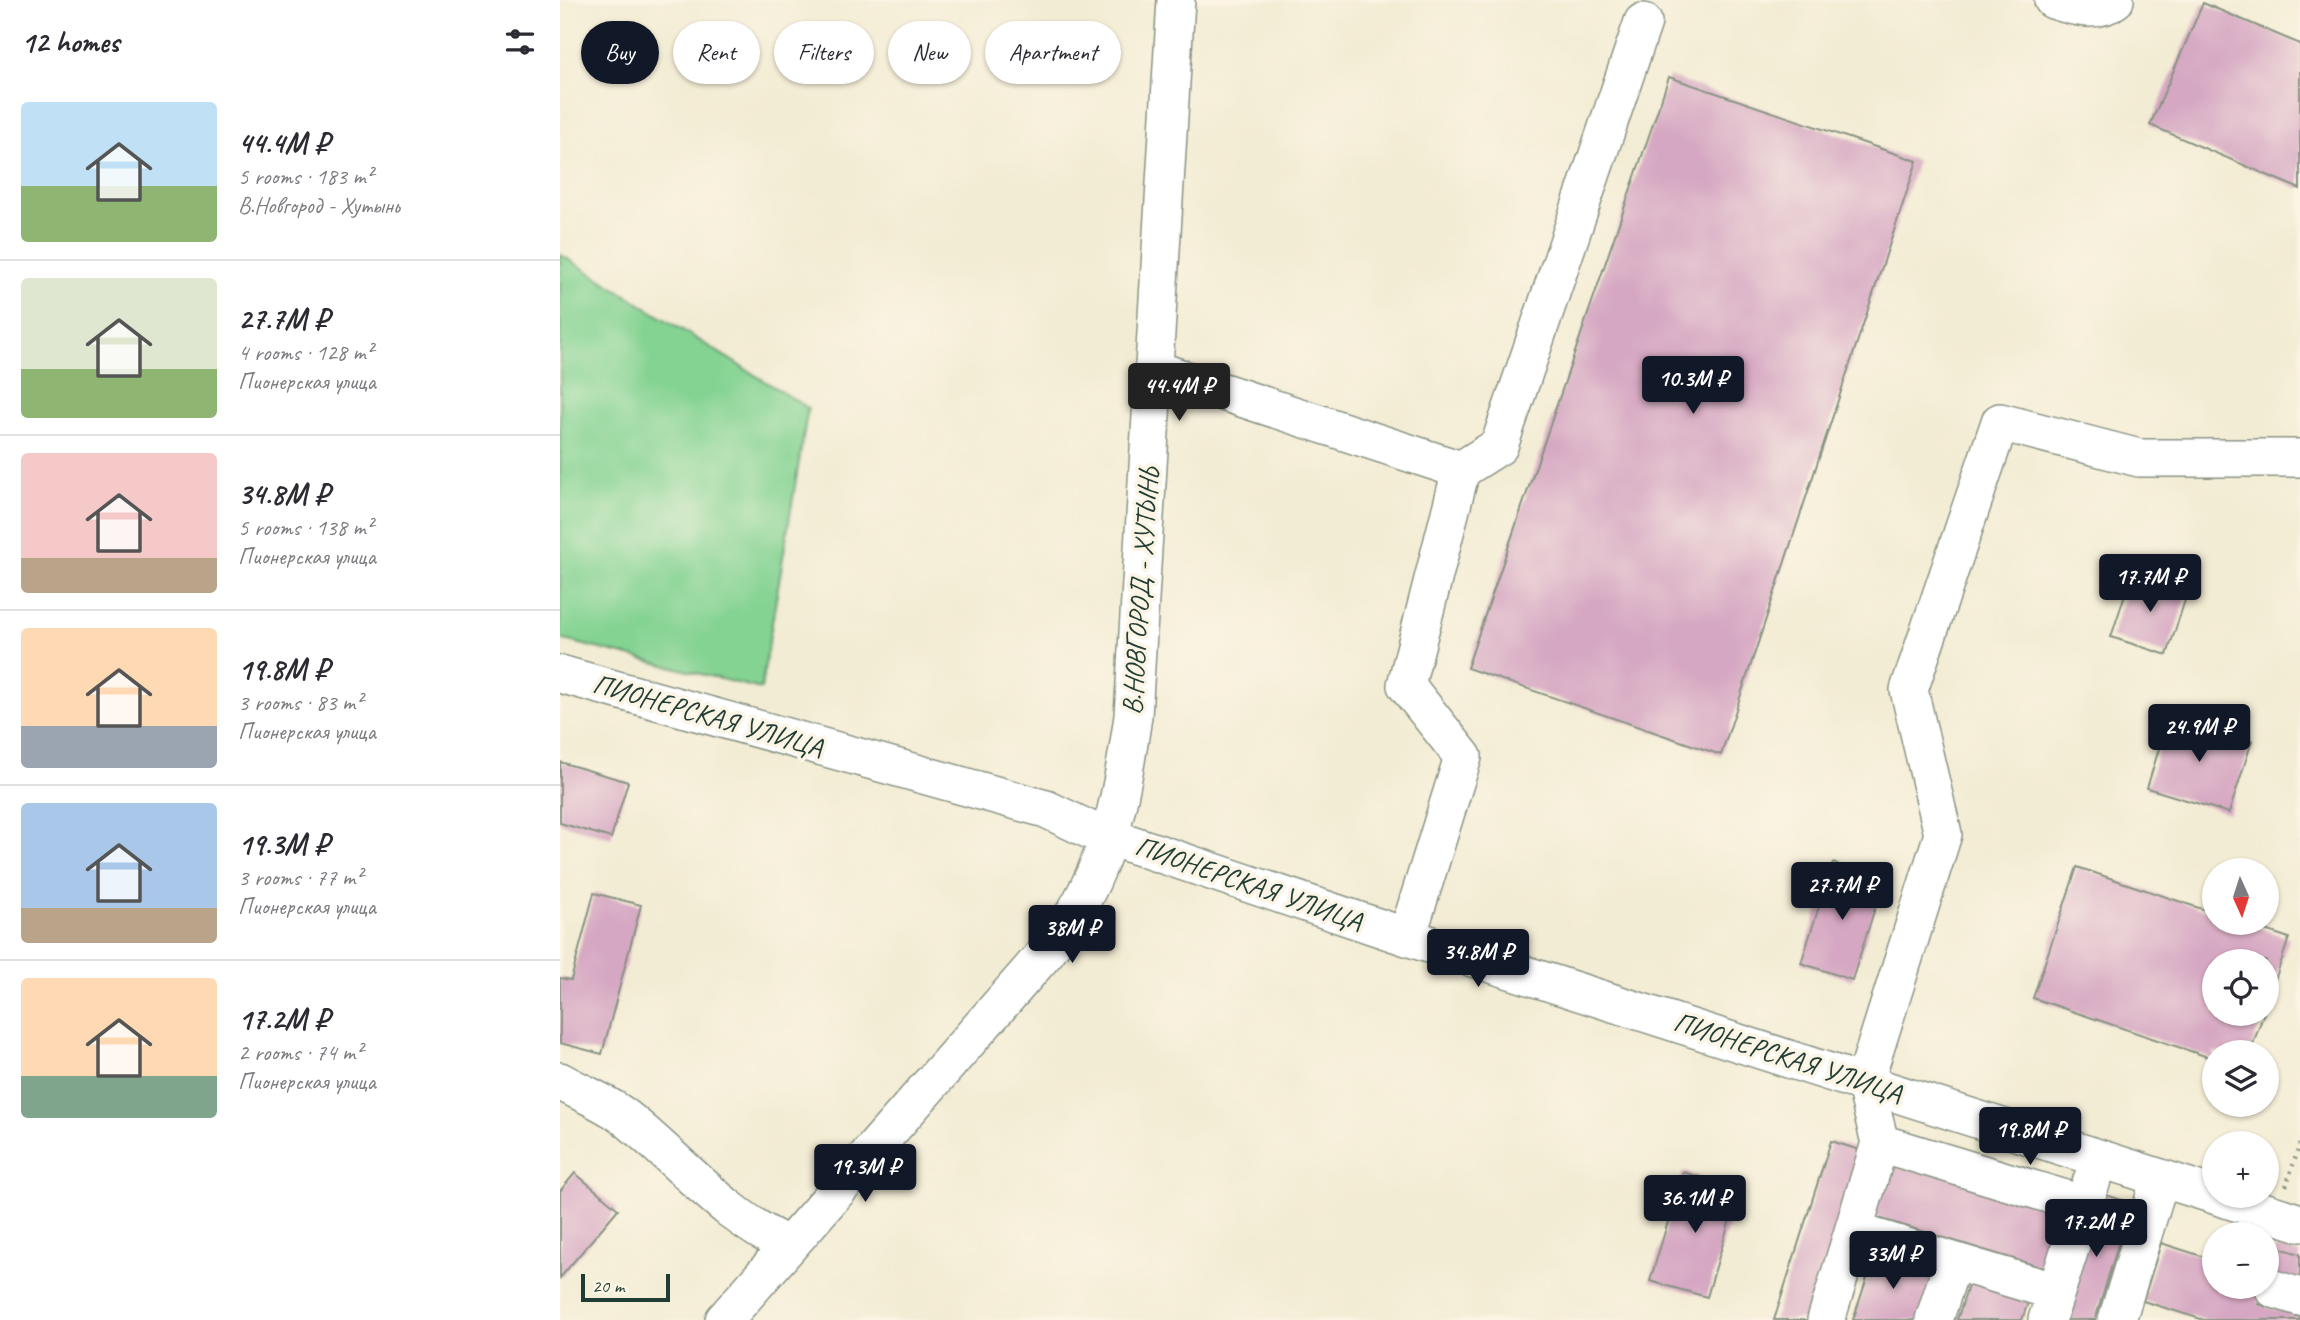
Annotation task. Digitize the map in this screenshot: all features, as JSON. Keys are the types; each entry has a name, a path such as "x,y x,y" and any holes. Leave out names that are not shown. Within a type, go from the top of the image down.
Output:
{"street":[{"name":"В.НОВГОРОД - ХУТЫНЬ","path":"788,1245 1047,951 1074,912 1110,836 1126,770 1133,716 1176,0"},
{"path":"2053,0 2069,5 2105,8 2115,0"},
{"path":"1407,937 1463,757 1406,685 1461,470 1499,446 1643,22"},
{"path":"1153,369 1461,470"},
{"path":"1826,1320 1880,1143 1865,1081 1943,834 1909,690 2000,422 2139,457 2300,458"},
{"name":"ПИОНЕРСКАЯ УЛИЦА","path":"560,674 1046,809 1092,831 1407,937 1865,1081 2202,1191"},
{"path":"560,1081 625,1116 693,1178 772,1239 788,1245 724,1320"},
{"path":"1880,1143 2085,1205"},
{"path":"1853,1231 1953,1261 2052,1306 2098,1159"},
{"path":"2125,1318 2160,1179"},
{"name":"ПИОНЕРСКАЯ УЛИЦА","path":"2254,1208 2288,1219"},
{"path":"1934,1320 1953,1261"}],"path":[{"path":"2288,1219 2300,1144"}],"green space":[{"path":"560,254 808,408 761,689 560,639"}],"building":[{"path":"2203,3 2300,44 2300,189 2150,125"},
{"path":"1669,77 1917,161 1721,755 1467,668"},
{"path":"2132,573 2188,591 2167,655 2111,637"},
{"path":"2170,713 2252,741 2229,813 2147,788"},
{"path":"560,762 628,782 611,838 560,823"},
{"path":"1833,863 1884,880 1852,980 1801,963"},
{"path":"2077,867 2202,909 2202,935 2279,935 2289,938 2279,968 2279,949 2202,949 2202,1026 2259,1026 2254,1040 2202,1040 2202,1055 2033,998"},
{"path":"594,893 641,905 602,1054 560,1043 560,978 571,980"},
{"path":"1831,1141 1863,1151 1809,1320 1774,1320"},
{"path":"1889,1157 2074,1213 2057,1272 1872,1216"},
{"path":"1683,1172 1739,1189 1707,1297 1650,1281"},
{"path":"575,1173 618,1209 560,1278 560,1191"},
{"path":"2100,1193 2131,1203 2095,1320 2060,1320"},
{"path":"2161,1243 2202,1256 2202,1299 2260,1299 2258,1304 2300,1317 2300,1320 2204,1320 2143,1301"},
{"path":"2279,1248 2300,1254 2300,1287 2279,1280"},
{"path":"1875,1254 1934,1273 1918,1320 1853,1320"},
{"path":"1970,1280 2029,1299 2022,1320 1957,1320"}]}
